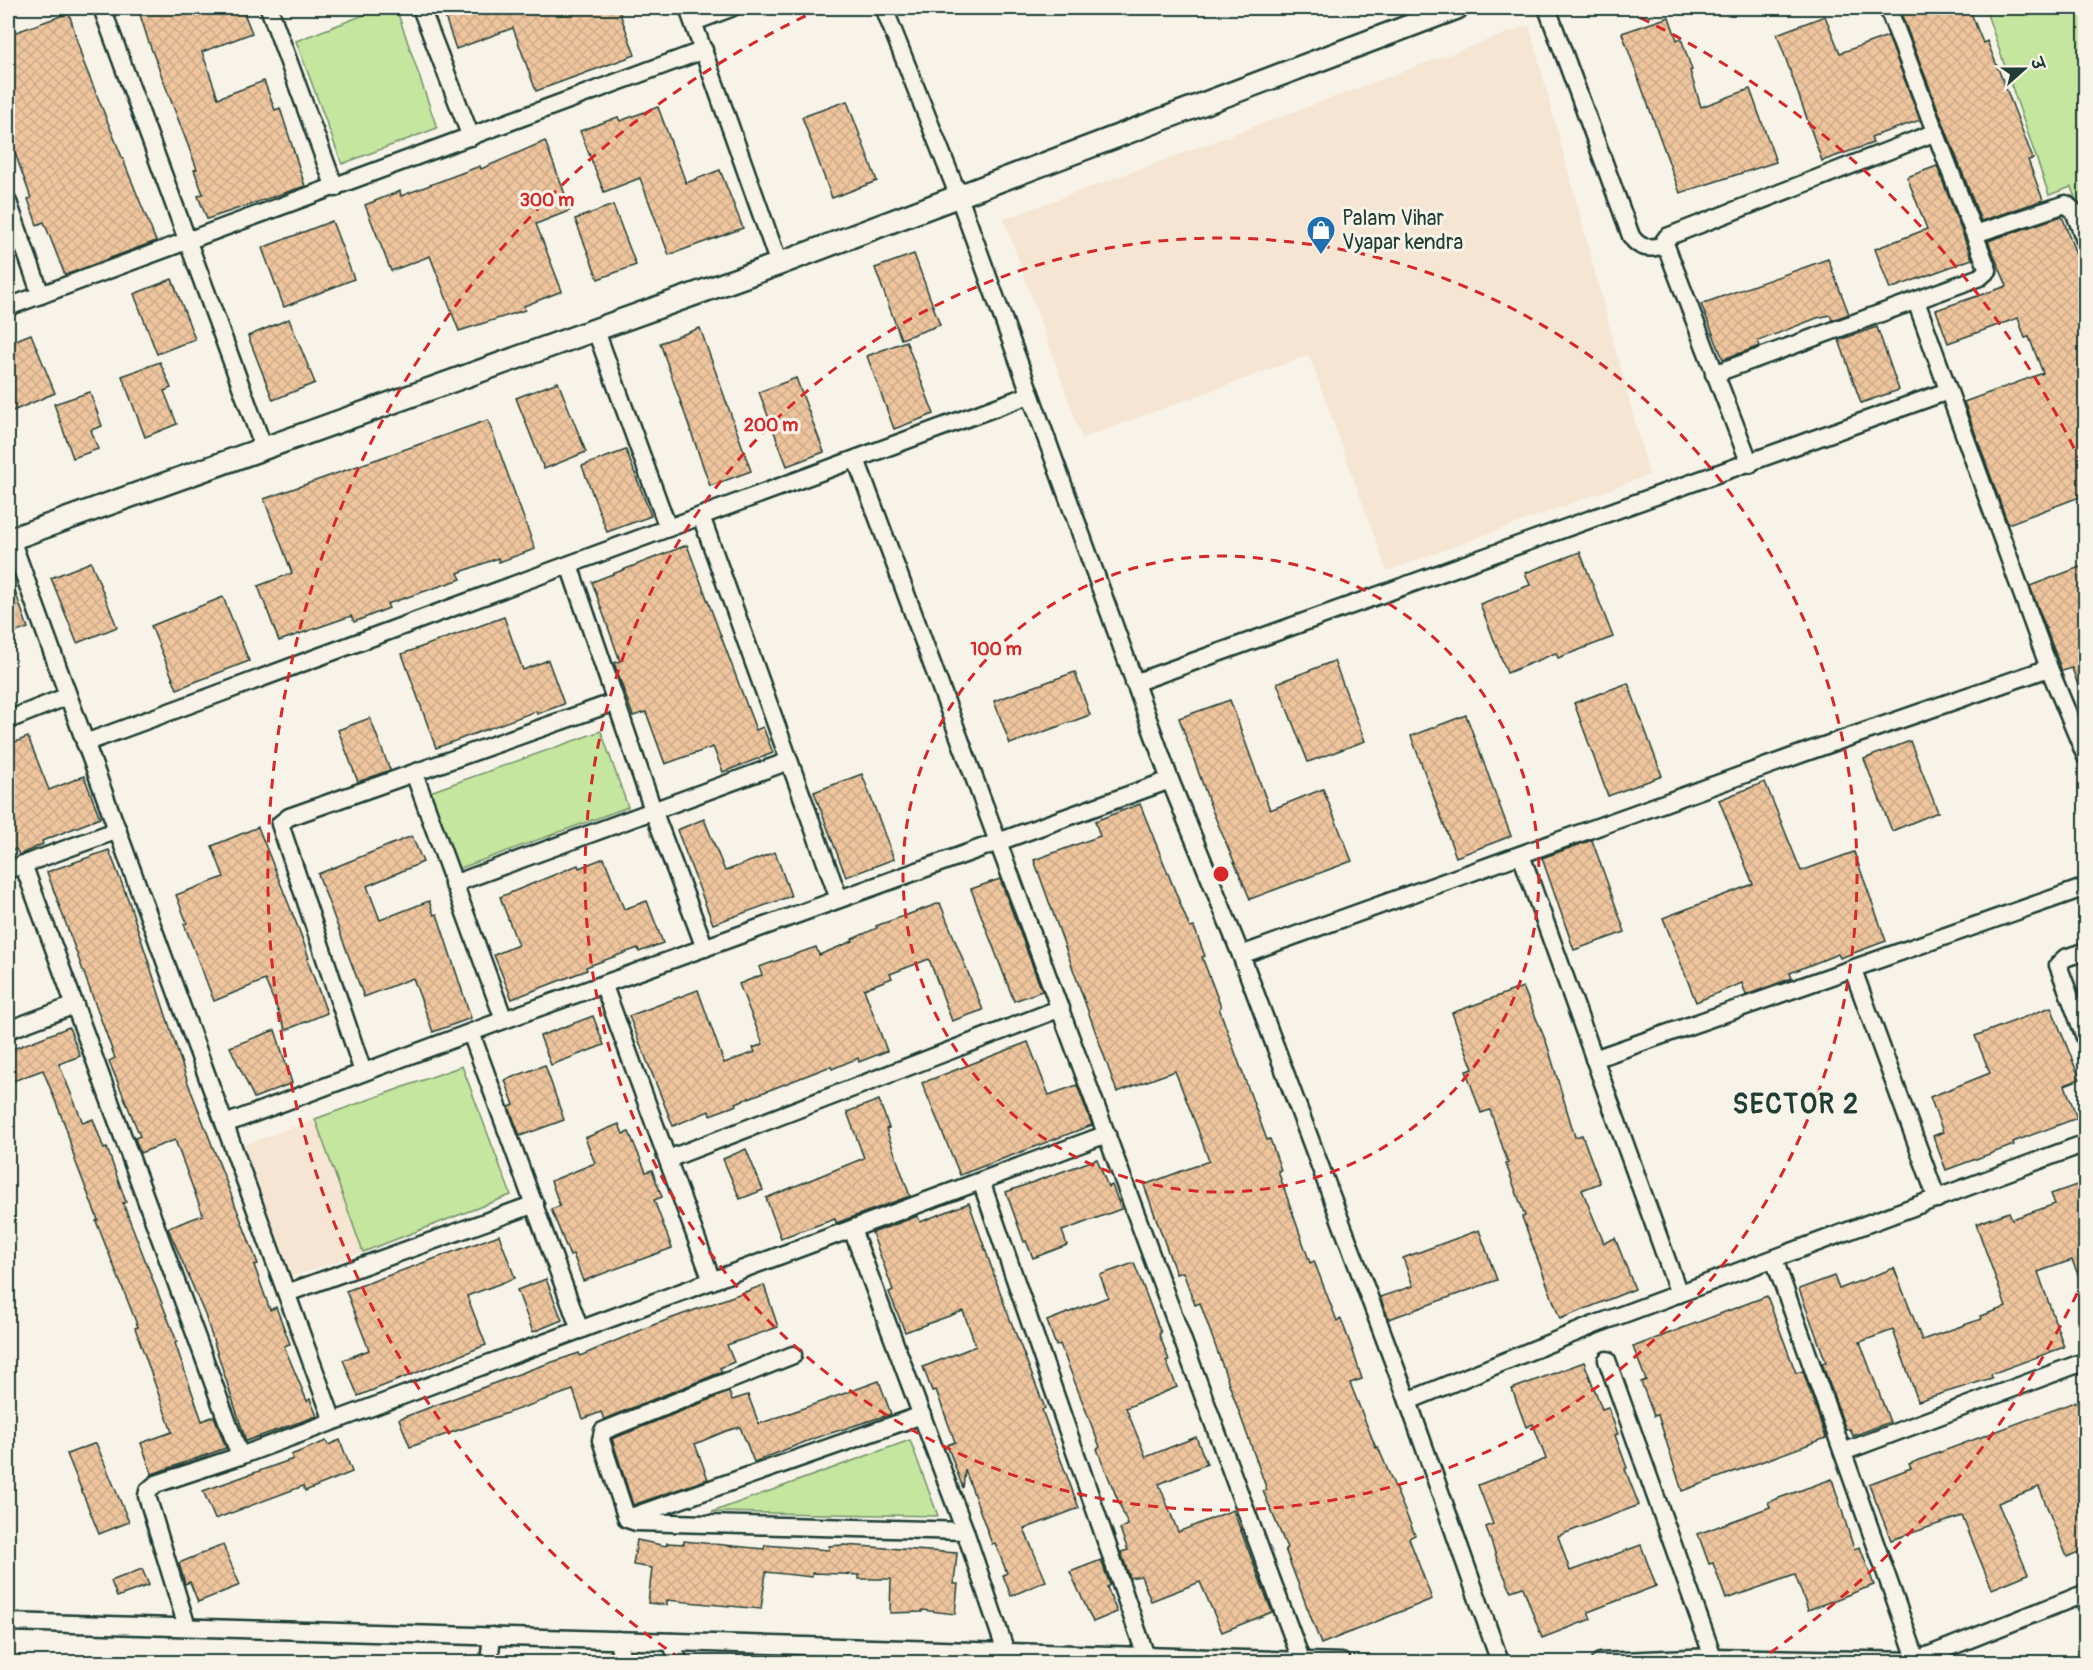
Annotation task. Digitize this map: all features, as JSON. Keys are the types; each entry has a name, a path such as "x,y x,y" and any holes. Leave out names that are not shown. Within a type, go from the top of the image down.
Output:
{"street":[{"path":"102,8 264,449"},
{"path":"269,8 335,188"},
{"path":"421,8 471,137"},
{"path":"731,8 691,15 779,264"},
{"path":"884,8 959,197 1029,396 1170,780 1241,955 1408,1401 1500,1662"},
{"path":"333,1421 86,742 9,539 779,264 1457,8"},
{"path":"1547,8 1631,236 1635,242 1647,249 1665,245"},
{"path":"1714,374 1916,301 1986,274 1988,270 1888,8"},
{"path":"8,307 704,50"},
{"path":"1750,464 1664,241 1670,236 1936,132"},
{"path":"8,202 41,295"},
{"path":"1975,234 2066,204 2074,211 2085,243"},
{"path":"1916,301 2049,668 2085,757"},
{"path":"595,328 668,528"},
{"path":"1134,683 1750,464 1948,391"},
{"path":"86,742 1029,396"},
{"path":"856,459 1302,1662"},
{"path":"701,516 839,899"},
{"path":"569,565 653,810 705,948"},
{"path":"1241,955 1809,751 2049,668"},
{"path":"8,720 68,696"},
{"path":"363,1072 279,824 284,819 615,702"},
{"path":"453,884 789,761"},
{"path":"414,773 504,1020"},
{"path":"225,1124 504,1020 604,986 1170,780"},
{"path":"118,831 15,867 75,1005 240,1456"},
{"path":"1521,855 1679,1294"},
{"path":"1594,1059 2085,887"},
{"path":"2085,951 2065,958 2058,965 2085,1040"},
{"path":"1853,970 1937,1199"},
{"path":"604,986 712,1281"},
{"path":"8,1030 75,1005"},
{"path":"668,1159 1061,1008"},
{"path":"471,1033 580,1329"},
{"path":"187,1627 147,1491 156,1484 240,1456 1107,1134"},
{"path":"1408,1401 1679,1294 2085,1143"},
{"path":"981,1181 1146,1659"},
{"path":"287,1293 535,1204"},
{"path":"852,1229 965,1531 1006,1652"},
{"path":"1774,1259 1843,1452 1914,1662"},
{"path":"627,1519 602,1440 603,1431 793,1355"},
{"path":"1607,1360 1713,1657"},
{"path":"1843,1452 2085,1361"},
{"path":"627,1519 922,1415"},
{"path":"627,1519 636,1522 965,1531"},
{"path":"1600,1662 1713,1657 1914,1662 2085,1593"},
{"path":"8,1622 816,1647 979,1657 1006,1652 1146,1659 1341,1662"},
{"path":"489,1662 492,1636"},
{"path":"618,1640 622,1662"},
{"path":"671,1642 679,1662"},
{"path":"816,1647 823,1662"}],"shaded area":[{"path":"1529,25 1649,475 1387,571 1309,355 1082,438 1004,219"},
{"path":"315,1119 363,1252 292,1277 244,1145"}],"green space":[{"path":"382,8 396,8 437,128 342,164 296,41"},
{"path":"1985,8 2085,8 2085,225 2071,187 2049,195"},
{"path":"601,731 628,807 458,869 430,792"},
{"path":"462,1066 511,1195 363,1252 315,1119"},
{"path":"910,1440 938,1516 712,1512"}],"building":[{"path":"138,8 242,8 252,33 202,52 218,98 264,81 275,110 280,108 305,186 207,219 198,196 203,194 194,170 197,169"},
{"path":"442,8 618,8 635,55 536,91 513,28 456,49"},
{"path":"1899,8 1969,8 1983,43 1987,41 2009,96 2033,159 2028,160 2043,200 1981,221"},
{"path":"69,13 83,61 156,241 65,275 44,222 37,225 28,199 31,198 8,133 8,35"},
{"path":"1825,16 1840,53 1888,36 1920,120 1871,137 1873,143 1822,161 1777,34"},
{"path":"1669,17 1677,40 1681,38 1701,107 1750,89 1776,162 1680,193 1622,33"},
{"path":"847,101 877,181 832,198 802,117"},
{"path":"658,107 686,183 720,170 743,228 669,255 640,178 604,192 580,131 618,117 620,121"},
{"path":"545,141 571,210 536,224 562,291 524,306 525,310 459,331 430,256 391,271 365,205 400,191 401,196 480,166 481,169"},
{"path":"1937,166 1972,259 1890,289 1875,249 1927,229 1907,177"},
{"path":"613,205 636,265 598,279 575,219"},
{"path":"2062,216 2085,279 2085,495 2008,524 1964,402 2043,373 2029,337 2025,338 2018,318 1948,343 1936,310 2007,286 1988,241"},
{"path":"332,221 354,279 284,307 262,248"},
{"path":"914,254 940,325 901,339 875,268"},
{"path":"1828,259 1849,314 1832,320 1830,315 1817,318 1758,341 1760,346 1723,359 1701,304"},
{"path":"172,279 195,339 157,354 134,294"},
{"path":"289,319 315,383 273,400 248,336"},
{"path":"1877,327 1899,390 1861,403 1839,340"},
{"path":"700,328 751,471 710,486 660,343"},
{"path":"31,334 55,393 8,413 8,343"},
{"path":"906,341 934,414 894,429 867,356"},
{"path":"160,362 171,388 164,391 177,424 145,437 122,376"},
{"path":"796,378 824,452 787,466 759,392"},
{"path":"558,382 586,452 544,469 516,398"},
{"path":"90,392 102,426 91,430 98,449 73,458 54,404"},
{"path":"488,420 535,549 499,562 498,558 458,573 461,579 387,604 389,608 354,622 351,616 279,641 258,586 292,573 264,499"},
{"path":"626,450 651,516 607,532 582,466"},
{"path":"687,545 756,730 763,727 773,753 723,772 713,747 665,764 646,712 633,716 614,663 620,661 592,582"},
{"path":"1580,552 1613,637 1558,658 1556,653 1507,673 1480,604 1530,585 1525,573"},
{"path":"91,562 117,627 77,643 51,578"},
{"path":"2085,565 2085,699 2083,700 2072,668 2062,671 2030,586"},
{"path":"10,577 28,628 8,635 8,578"},
{"path":"223,597 249,661 177,689 151,626"},
{"path":"504,617 523,670 548,660 564,704 537,714 536,711 436,748 402,654"},
{"path":"1334,661 1365,741 1308,762 1277,683"},
{"path":"1075,672 1090,715 1010,744 994,701"},
{"path":"1628,683 1662,776 1608,796 1574,703"},
{"path":"1230,700 1270,810 1323,789 1352,861 1250,899 1212,810 1179,718"},
{"path":"1466,715 1511,836 1456,857 1411,736"},
{"path":"370,718 390,770 358,782 338,730"},
{"path":"28,737 49,790 84,776 100,818 42,841 43,844 19,855 16,849 8,852 8,745"},
{"path":"1910,741 1938,812 1892,831 1864,759"},
{"path":"862,774 894,859 846,877 814,792"},
{"path":"1765,782 1801,871 1854,852 1886,941 1840,958 1838,954 1790,973 1792,978 1746,995 1742,983 1696,1002 1663,918 1753,884 1719,800"},
{"path":"1140,804 1190,928 1194,927 1205,956 1202,957 1221,1007 1219,1008 1267,1140 1270,1139 1281,1170 1278,1171 1310,1263 1314,1261 1337,1321 1341,1319 1353,1351 1362,1379 1350,1383 1415,1535 1409,1538 1432,1599 1321,1644 1285,1549 1287,1548 1263,1491 1267,1490 1200,1303 1195,1305 1183,1272 1176,1274 1144,1185 1209,1161 1198,1130 1175,1071 1117,1092 1034,860 1100,836 1095,821"},
{"path":"704,819 725,871 775,852 791,896 713,924 677,830"},
{"path":"258,827 301,935 309,958 307,959 327,1013 286,1030 265,980 214,1001 184,924 187,923 176,895 224,877 212,846"},
{"path":"412,836 423,862 367,886 380,920 429,901 434,915 437,914 471,1018 433,1032 413,978 364,997 318,874"},
{"path":"1592,840 1625,932 1574,950 1542,858"},
{"path":"109,850 129,902 188,1083 258,1264 254,1265 270,1310 276,1307 290,1344 284,1346 307,1401 310,1399 317,1416 246,1441 205,1315 168,1228 203,1215 175,1140 140,1153 135,1138 140,1136 109,1061 115,1058 47,872"},
{"path":"604,858 624,909 647,901 663,943 639,952 638,948 586,967 587,970 512,999 494,955 518,945 500,897 578,865 579,868"},
{"path":"1000,879 1042,991 1014,1001 971,889"},
{"path":"940,903 983,1010 952,1021 929,959 890,974 892,978 864,989 887,1051 859,1062 858,1058 832,1069 831,1066 736,1103 737,1105 710,1115 709,1111 673,1126 629,1016 698,990 724,1063 755,1052 753,1048 763,1044 739,984 762,975 759,967 816,947 819,955 853,941 852,939 877,928 876,926"},
{"path":"1523,987 1547,1044 1575,1137 1582,1135 1600,1183 1582,1190 1604,1243 1615,1238 1635,1289 1560,1319 1522,1217 1525,1216 1490,1110 1481,1113 1466,1071 1473,1069 1452,1013"},
{"path":"2051,1007 2080,1079 2065,1085 2077,1118 2013,1142 2014,1145 1946,1170 1933,1136 1943,1132 1930,1097 1990,1073 1975,1036"},
{"path":"593,1016 604,1045 551,1065 540,1036"},
{"path":"69,1027 80,1056 59,1064 83,1123 93,1119 104,1149 107,1148 126,1202 123,1203 177,1342 175,1343 202,1421 214,1416 226,1448 152,1474 141,1443 172,1432 135,1328 138,1327 96,1221 98,1220 75,1160 66,1128 43,1070 13,1081 8,1066 8,1051"},
{"path":"275,1030 292,1083 254,1098 230,1047"},
{"path":"1028,1042 1049,1095 1077,1085 1092,1125 960,1175 922,1083"},
{"path":"545,1065 564,1120 520,1136 509,1107 514,1105 505,1080"},
{"path":"879,1100 889,1128 886,1129 910,1196 836,1223 835,1219 781,1238 766,1198 864,1158 847,1112"},
{"path":"619,1124 623,1134 629,1132 646,1172 652,1170 662,1197 654,1200 672,1248 583,1281 573,1254 570,1256 551,1209 560,1206 551,1181 595,1163 585,1138"},
{"path":"746,1149 763,1190 740,1199 723,1159"},
{"path":"1097,1159 1108,1187 1112,1185 1121,1209 1062,1231 1067,1245 1033,1258 1026,1241 1024,1242 1006,1192"},
{"path":"2085,1182 2085,1291 2072,1260 2038,1272 2064,1347 1991,1374 1992,1378 1918,1401 1893,1330 1860,1342 1890,1422 1853,1436 1850,1429 1846,1430 1822,1363 1826,1362 1799,1289 1834,1276 1839,1289 1894,1268 1922,1340 1981,1319 1980,1316 2006,1307 1976,1224 2009,1212 2012,1219 2055,1204 2051,1194"},
{"path":"969,1203 1006,1309 1045,1408 1042,1410 1079,1508 1024,1529 1046,1581 1011,1596 1003,1575 1007,1573 995,1543 992,1544 965,1470 963,1488 947,1445 955,1442 936,1390 932,1391 923,1367 976,1346 963,1311 905,1332 889,1292 893,1290 872,1233 918,1216 920,1222"},
{"path":"1479,1230 1497,1280 1389,1319 1380,1297 1413,1286 1403,1258"},
{"path":"499,1235 515,1278 467,1296 486,1345 358,1396 343,1360 369,1350 346,1291"},
{"path":"1134,1263 1161,1333 1159,1334 1169,1360 1166,1361 1177,1387 1126,1408 1146,1457 1196,1437 1207,1464 1159,1484 1178,1532 1233,1510 1272,1612 1222,1632 1200,1582 1151,1601 1141,1576 1130,1578 1121,1552 1128,1550 1120,1529 1128,1525 1097,1449 1100,1447 1060,1344 1056,1346 1047,1321 1108,1297 1100,1275"},
{"path":"546,1279 562,1320 533,1332 517,1290"},
{"path":"764,1285 778,1327 727,1345 734,1362 720,1368 722,1372 604,1419 601,1412 583,1419 573,1390 410,1447 399,1419 532,1369 579,1353 580,1356 653,1325"},
{"path":"1767,1296 1796,1373 1803,1371 1826,1438 1682,1491 1658,1415 1654,1416 1641,1382 1646,1380 1633,1347"},
{"path":"1584,1362 1602,1409 1608,1407 1618,1434 1615,1435 1627,1468 1625,1469 1639,1505 1558,1536 1570,1571 1641,1545 1656,1586 1588,1612 1591,1619 1542,1638 1523,1587 1511,1591 1497,1559 1486,1527 1493,1524 1478,1485 1546,1459 1533,1424 1526,1427 1512,1389"},
{"path":"879,1381 891,1414 815,1438 754,1462 740,1427 726,1431 695,1444 708,1479 633,1505 612,1439 729,1392 732,1400 748,1395 759,1424"},
{"path":"2085,1398 2085,1549 2067,1557 2039,1487 1998,1503 2028,1574 1992,1589 1962,1516 1891,1540 1869,1484 1911,1468 1909,1464"},
{"path":"340,1440 352,1472 305,1491 303,1486 215,1519 203,1491 293,1459 291,1455 326,1441 328,1445"},
{"path":"96,1443 129,1522 99,1534 67,1454"},
{"path":"1832,1479 1854,1549 1860,1547 1874,1585 1808,1610 1795,1575 1726,1599 1713,1563 1709,1564 1698,1534 1770,1507 1768,1502"},
{"path":"637,1540 666,1546 667,1543 684,1544 684,1541 764,1549 765,1545 829,1550 829,1546 844,1545 957,1553 954,1584 958,1584 955,1614 922,1610 922,1612 890,1613 891,1579 859,1579 859,1575 843,1574 812,1573 812,1577 766,1572 761,1609 667,1600 667,1605 648,1603 652,1568 633,1565"},
{"path":"223,1545 240,1585 198,1602 190,1582 185,1584 179,1563"},
{"path":"1101,1560 1110,1585 1107,1587 1117,1612 1093,1622 1070,1572"},
{"path":"142,1569 149,1585 117,1597 111,1581"}],"place":[{"name":"Palam Vihar Vyapar kendra","path":"1321,256"}],"district":[{"name":"SECTOR 2","path":"1796,1104"}]}
